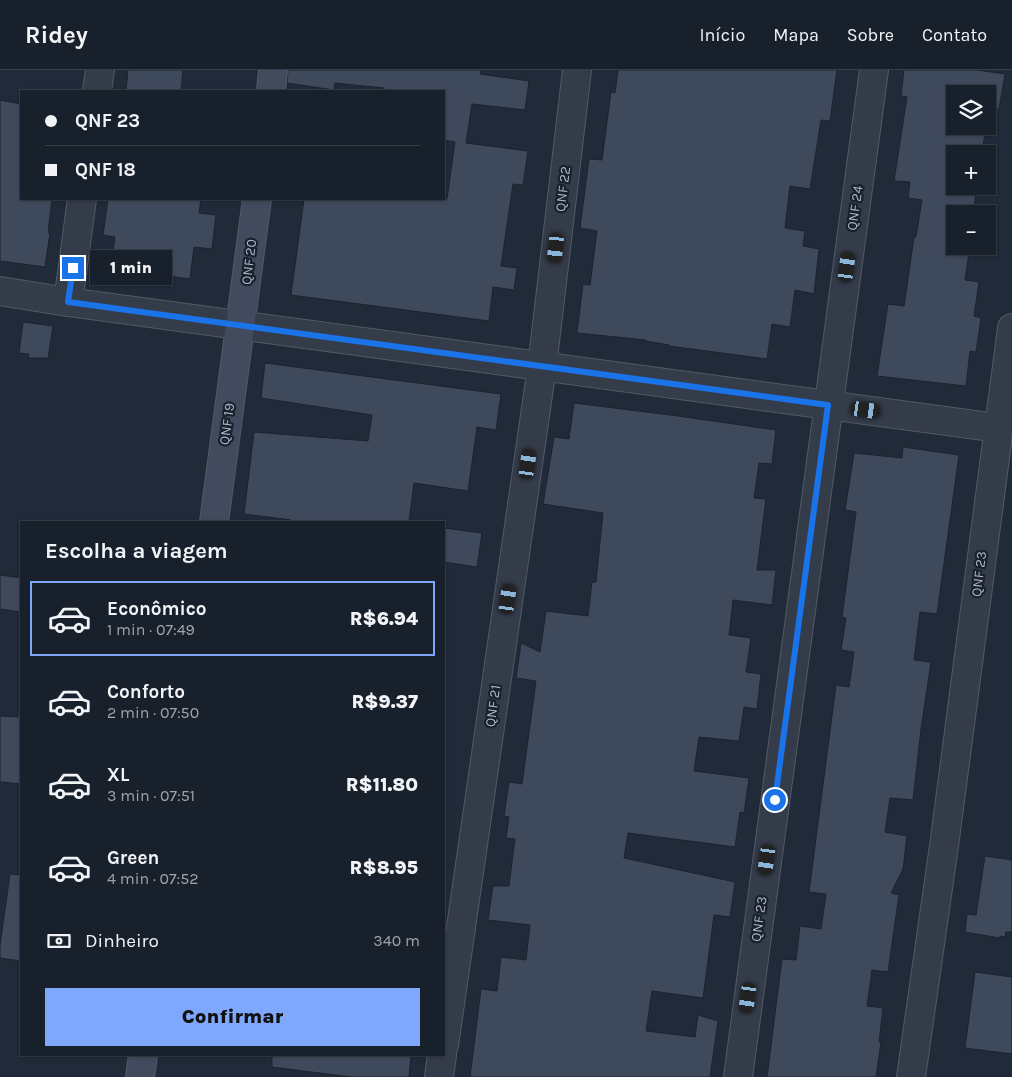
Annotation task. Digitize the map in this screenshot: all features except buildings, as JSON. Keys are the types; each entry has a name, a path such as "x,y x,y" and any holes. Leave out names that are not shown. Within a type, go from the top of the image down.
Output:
{"street":[{"path":"97,90 100,70"},
{"path":"270,90 273,70"},
{"name":"QNF 22","path":"542,367 577,70"},
{"name":"QNF 24","path":"828,405 874,70"},
{"path":"68,302 82,200"},
{"name":"QNF 20","path":"240,326 257,200"},
{"path":"0,291 240,326 998,428"},
{"name":"QNF 19","path":"214,521 240,326"},
{"name":"QNF 23","path":"911,1077 1012,328"},
{"name":"QNF 21","path":"445,1038 542,367"},
{"name":"QNF 23","path":"738,1077 828,405"},
{"path":"140,1077 143,1056"},
{"path":"439,1077 442,1056"}],"route":[{"path":"73,268 68,302 828,405 775,800"}]}
